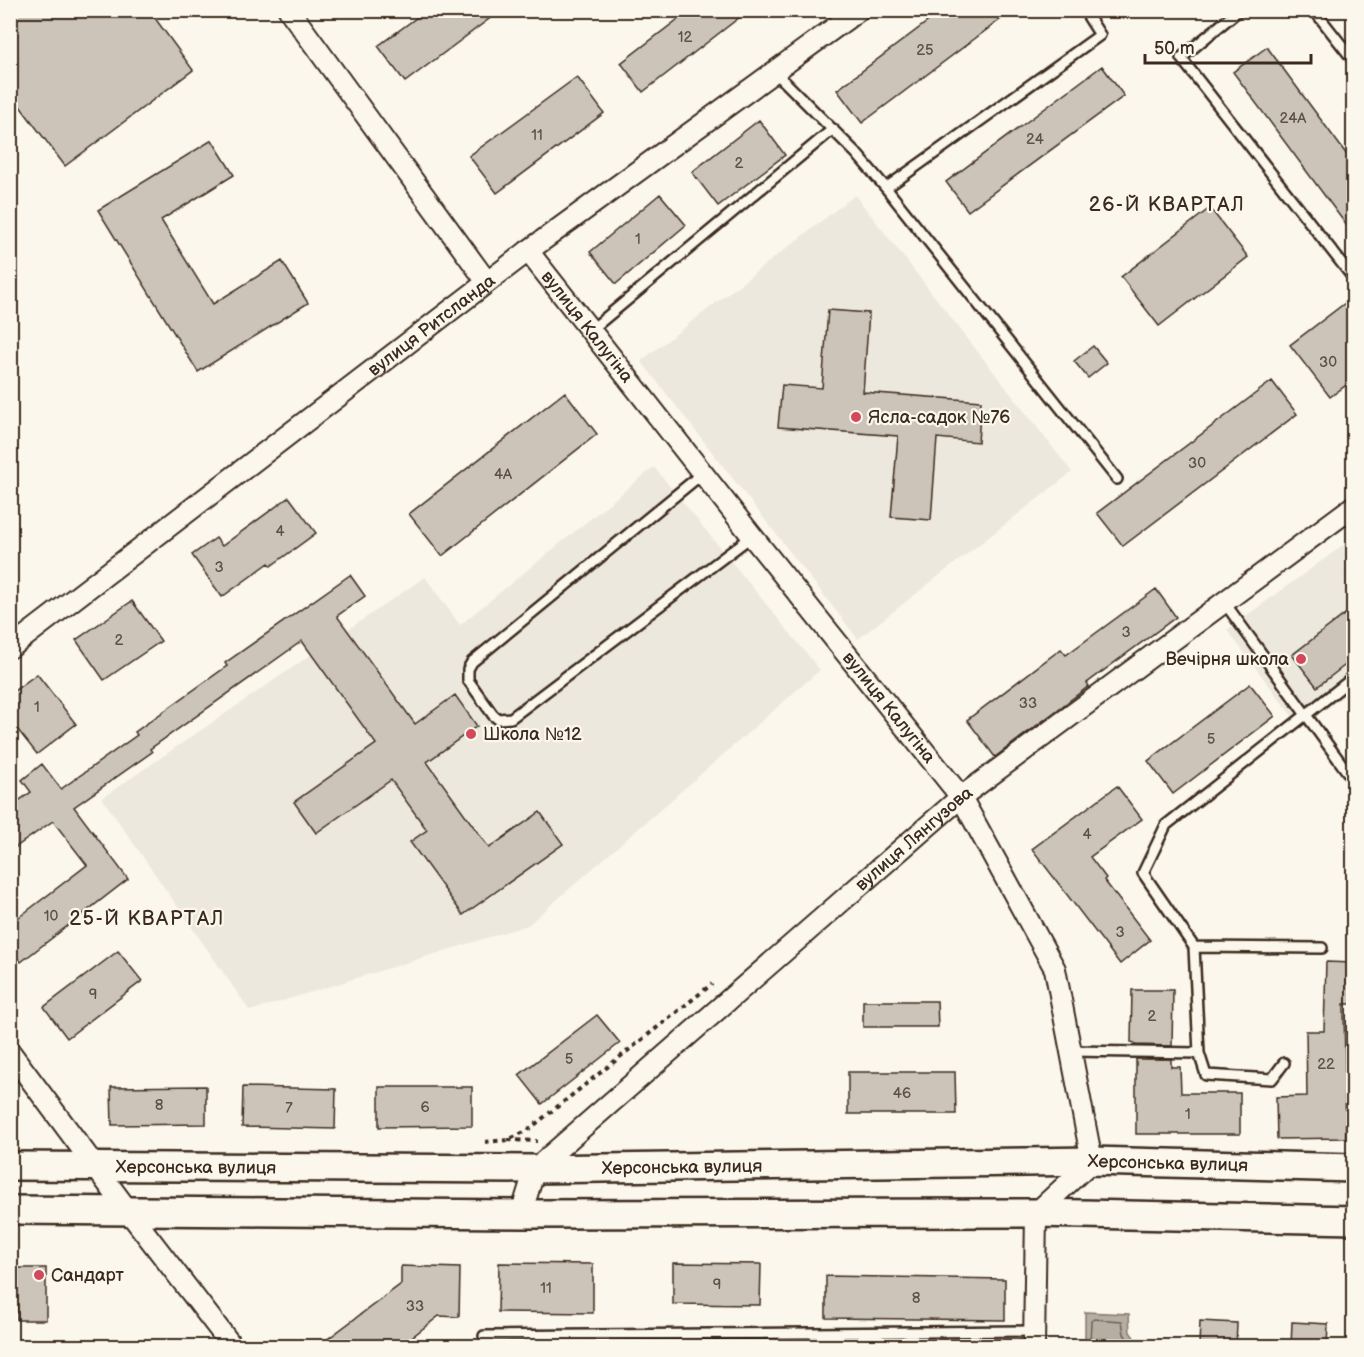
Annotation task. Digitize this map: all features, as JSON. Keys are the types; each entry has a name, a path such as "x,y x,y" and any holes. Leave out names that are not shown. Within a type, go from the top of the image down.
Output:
{"street":[{"path":"289,10 487,282"},
{"name":"вулиця Ритсланда","path":"10,648 528,251 775,72 853,12"},
{"name":"вулиця Калугіна","path":"528,251 961,797 1055,969 1092,1161"},
{"name":"вулиця Лянгузова","path":"535,1169 961,797 1353,506"},
{"path":"10,1052 232,1347"},
{"path":"1034,1339 1036,1213 1092,1161"},
{"name":"Херсонська вулиця","path":"10,1166 535,1169 1092,1161 1353,1168"},
{"path":"521,1214 535,1169"},
{"path":"10,1210 521,1214 1036,1213 1353,1220"}],"lane":[{"path":"886,188 1100,35 1084,10"},
{"path":"1239,10 1181,58 1353,279"},
{"path":"1314,10 1353,61"},
{"path":"775,72 833,129 886,188 1117,479"},
{"path":"591,330 833,129"},
{"path":"703,474 472,662 468,669 468,680 493,715 498,720 512,718 752,536"},
{"path":"1224,602 1353,780"},
{"path":"1284,1063 1272,1079 1206,1075 1199,1053 1194,947 1143,873 1166,825 1353,677"},
{"path":"1194,947 1322,948"},
{"path":"1071,1051 1199,1053"},
{"path":"484,1336 1034,1339"}],"path":[{"path":"528,1130 713,983"}],"shaded area":[{"name":"Ясла-садок №76","path":"855,195 1072,472 858,639 641,361"},
{"name":"Школа №12","path":"654,467 820,670 528,925 250,1011 102,798 425,577 460,625"},
{"name":"Вечірня школа","path":"1353,538 1353,689 1301,728 1227,630"}],"water":[{"path":"1085,1312 1129,1314 1130,1332 1140,1346 1085,1346"}],"building":[{"path":"10,10 149,10 193,70 65,166 10,93"},
{"path":"427,10 501,10 405,82 378,46"},
{"path":"690,10 749,10 643,92 621,63"},
{"path":"943,10 1013,10 862,123 837,90"},
{"path":"1267,47 1353,163 1353,234 1233,72"},
{"path":"1102,66 1124,96 968,211 946,182"},
{"path":"577,77 604,113 497,193 469,156"},
{"path":"759,120 785,155 718,206 692,172"},
{"path":"212,140 234,175 161,220 213,304 282,261 308,303 198,372 98,210"},
{"path":"660,194 686,225 616,284 590,252"},
{"path":"1210,208 1248,257 1159,326 1121,277"},
{"path":"1353,297 1353,380 1330,397 1290,345"},
{"path":"828,310 869,313 863,392 981,401 978,442 937,438 931,520 891,517 898,436 778,427 782,385 822,388"},
{"path":"1093,346 1107,363 1088,378 1074,361"},
{"path":"1272,381 1297,414 1123,546 1097,513"},
{"path":"565,392 597,434 442,556 409,514"},
{"path":"289,497 316,533 271,566 269,563 222,597 192,555 216,538 222,546"},
{"path":"350,575 365,596 337,616 415,724 455,695 477,726 427,762 489,848 540,812 563,844 463,915 410,842 427,830 391,780 316,833 294,802 376,744 302,641 150,749 152,752 74,807 128,879 21,962 10,948 10,924 87,865 53,821 10,851 10,807 31,792 22,780 42,764 61,789 137,735 135,732 227,666 225,663"},
{"path":"1156,589 1176,617 1087,683 1089,686 995,757 967,720 1061,649 1066,655"},
{"path":"132,601 161,641 104,680 76,640"},
{"path":"1353,608 1353,659 1317,687 1292,655"},
{"path":"37,674 76,724 37,754 10,720 10,694"},
{"path":"1250,684 1275,716 1173,794 1148,761"},
{"path":"1117,786 1142,819 1090,857 1106,878 1104,880 1150,940 1120,964 1032,849"},
{"path":"118,951 142,981 67,1038 44,1007"},
{"path":"1326,962 1353,963 1353,1004 1344,1004 1346,1138 1277,1139 1276,1097 1307,1096 1306,1031 1324,1031"},
{"path":"1132,990 1173,990 1172,1046 1135,1045 1131,1042"},
{"path":"863,1001 937,1001 938,1027 863,1027"},
{"path":"597,1015 620,1043 542,1104 519,1075"},
{"path":"1136,1059 1171,1059 1171,1067 1180,1067 1181,1093 1240,1093 1240,1134 1136,1134"},
{"path":"848,1072 955,1072 956,1114 848,1114"},
{"path":"206,1086 206,1124 112,1125 111,1087"},
{"path":"243,1087 336,1089 335,1129 242,1127"},
{"path":"379,1087 472,1087 472,1126 379,1127"},
{"path":"499,1263 593,1264 593,1313 498,1312"},
{"path":"673,1263 761,1264 760,1305 673,1304"},
{"path":"401,1266 460,1268 459,1317 439,1316 399,1347 317,1347 401,1284"},
{"path":"17,1268 46,1268 46,1320 17,1320"},
{"path":"826,1276 1005,1279 1005,1320 826,1318"},
{"path":"1200,1321 1237,1323 1236,1347 1199,1347"},
{"path":"1292,1322 1328,1324 1327,1347 1291,1347"}],"place":[{"name":"Ясла-садок №76","path":"856,417"},
{"name":"Вечірня школа","path":"1301,659"},
{"name":"Школа №12","path":"471,734"},
{"name":"Сандарт","path":"39,1275"}],"district":[{"name":"26-Й КВАРТАЛ","path":"1167,205"},
{"name":"25-Й КВАРТАЛ","path":"147,919"}]}
